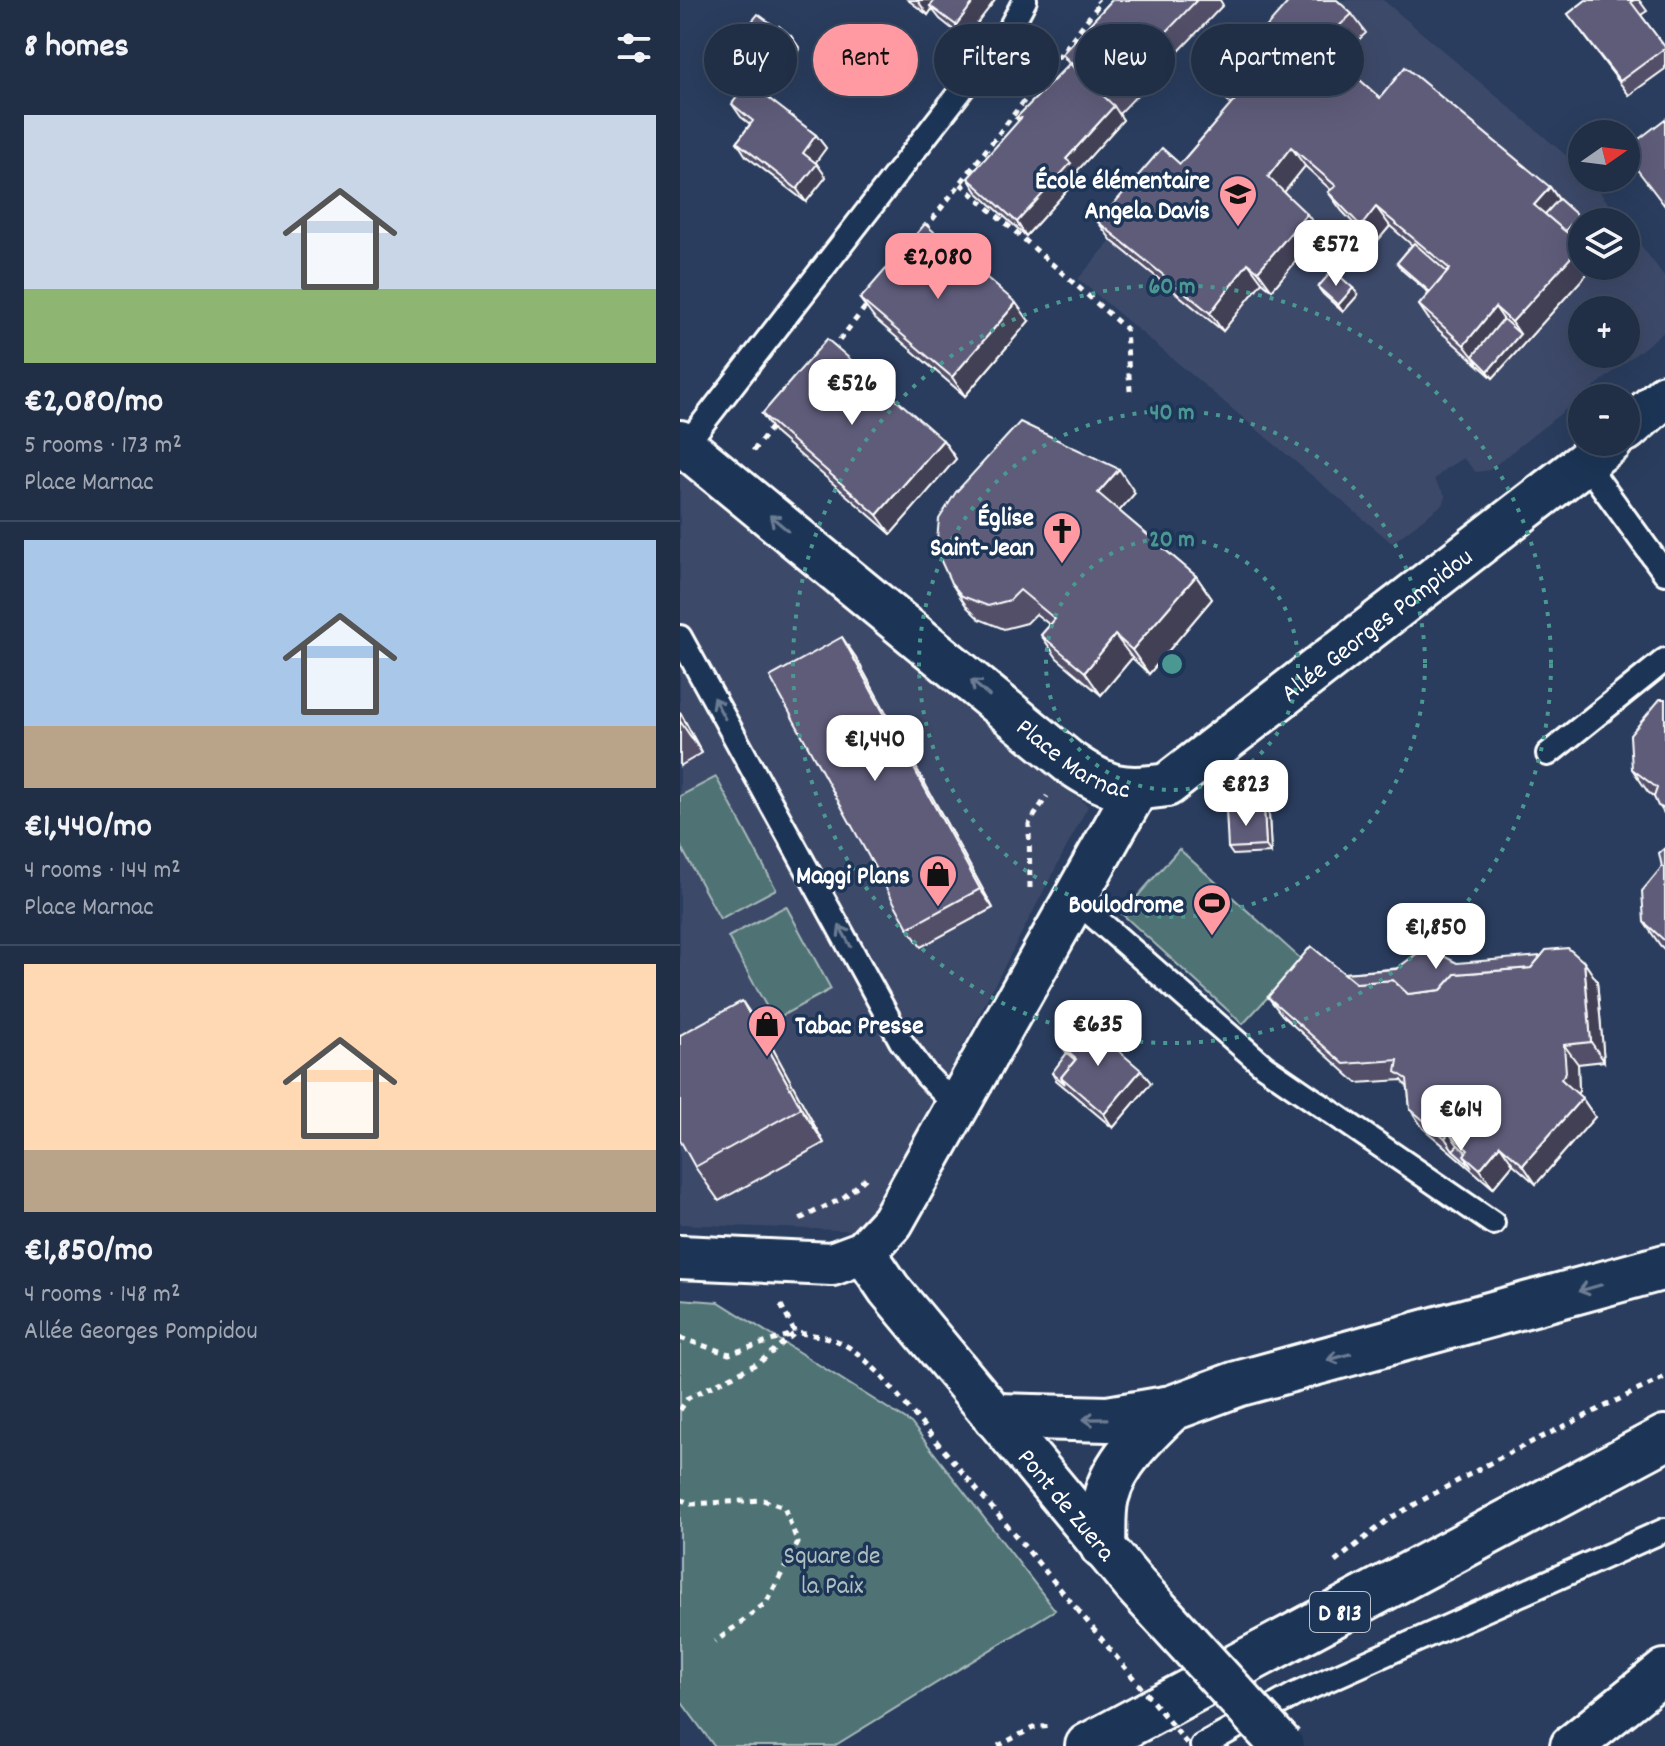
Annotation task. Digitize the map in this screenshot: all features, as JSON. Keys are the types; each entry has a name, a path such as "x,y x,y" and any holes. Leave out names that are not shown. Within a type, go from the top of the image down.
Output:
{"main road":[{"path":"995,1416 1108,1419 1172,1408 1237,1384 1665,1267"},
{"path":"1103,1547 1105,1499 1111,1483 1138,1442 1172,1408"},
{"name":"D 813","path":"1088,1746 1665,1438"},
{"name":"D 813","path":"1591,1479 1665,1460"}],"street":[{"path":"1640,418 1665,396"},
{"name":"Place Marnac","path":"680,1257 832,1264 864,1252 892,1222 1136,790 1100,784 1069,762 682,444"},
{"name":"Allée Georges Pompidou","path":"1136,790 1167,785 1595,456"},
{"name":"Pont de Zuera","path":"864,1252 889,1289 1135,1585 1282,1746"},
{"path":"1572,1746 1665,1671"}],"lane":[{"path":"682,444 1011,26 1025,0"},
{"path":"1601,456 1665,573"},
{"path":"680,637 901,1041 926,1075 957,1107"},
{"path":"1548,754 1665,660"},
{"path":"1074,899 1264,1066 1493,1223"},
{"path":"1202,1746 1296,1694 1665,1530"}],"path":[{"path":"923,233 1100,1"},
{"path":"961,184 1126,329 1130,391"},
{"path":"828,355 875,294"},
{"path":"732,484 780,416"},
{"path":"680,1338 729,1354 795,1333 760,1362 688,1398 680,1410"},
{"path":"680,1499 691,1504 763,1500 784,1507 798,1543 766,1603 715,1642"},
{"path":"1077,1609 1189,1746"}],"shaded area":[{"path":"1319,0 1383,0 1568,157 1568,192 1600,192 1612,208 1568,208 1568,280 1640,280 1640,244 1665,277 1665,331 1640,351 1640,296 1568,296 1568,368 1618,368 1598,384 1568,384 1568,408 1489,470 1476,472 1463,458 1445,469 1434,480 1445,495 1444,503 1392,543 1078,279 1236,96 1364,96 1364,24 1298,24"},
{"path":"680,466 1088,806 866,1231 680,1224"}],"green space":[{"path":"716,777 776,889 720,919 680,845 680,796"},
{"name":"Boulodrome","path":"1179,849 1302,960 1243,1024 1122,914"},
{"path":"786,906 831,989 774,1020 728,937"},
{"name":"Square de la Paix","path":"680,1299 719,1302 911,1423 1055,1610 834,1746 714,1746 680,1700"}],"building":[{"path":"935,0 975,0 957,24 930,6"},
{"path":"1112,0 1197,0 1174,24 1090,24"},
{"path":"1290,0 1337,0 1352,14 1341,24 1269,24"},
{"path":"1586,0 1634,0 1631,2 1665,48 1620,81 1568,14"},
{"path":"758,14 772,24 750,24"},
{"path":"1075,40 1075,67 1062,54"},
{"path":"1070,64 1075,69 1075,96 1104,96 1114,106 1066,159 1071,163 1017,222 968,178 1021,118 1016,118 1038,96 1059,96 1059,75"},
{"path":"1405,67 1550,187 1534,205 1568,233 1568,260 1512,322 1495,307 1464,345 1419,305 1450,269 1376,207 1361,226 1328,192 1336,186 1291,147 1268,177 1307,214 1258,271 1248,263 1210,313 1098,222 1162,148 1180,164 1235,100 1230,96 1364,96 1364,84 1380,98"},
{"path":"738,96 766,96 816,135 803,153 817,164 797,189 737,142 753,121 732,104"},
{"path":"1665,119 1665,206 1640,173 1640,138"},
{"path":"1559,199 1569,208 1568,228 1565,231 1545,214"},
{"path":"925,224 1016,303 952,377 860,299"},
{"path":"1414,243 1447,272 1430,292 1397,263"},
{"path":"1333,270 1353,288 1338,305 1318,287"},
{"path":"1503,319 1520,334 1488,371 1473,356"},
{"path":"827,339 943,440 877,515 762,414"},
{"name":"Église Saint-Jean","path":"1020,422 1119,469 1098,493 1196,576 1132,650 1115,635 1085,672 1041,635 1055,619 1020,590 1010,600 988,606 962,596 951,583 936,550 939,519 956,492"},
{"path":"842,637 980,889 908,928 770,677"},
{"path":"1660,699 1665,699 1665,809 1658,806 1654,797 1657,788 1632,769 1630,735"},
{"path":"1264,808 1266,846 1228,848 1226,810"},
{"path":"1665,848 1665,941 1644,922 1642,891 1662,867 1659,853"},
{"path":"1311,946 1356,983 1393,980 1408,994 1441,990 1455,974 1531,968 1546,950 1568,948 1584,962 1591,1042 1564,1045 1566,1072 1561,1079 1582,1098 1523,1165 1500,1145 1480,1169 1464,1155 1468,1150 1449,1133 1445,1138 1410,1109 1407,1079 1396,1072 1398,1060 1344,1064 1268,997"},
{"path":"1426,947 1457,963 1541,956 1531,968 1455,974 1441,990 1408,994 1393,980 1356,983 1344,973 1396,969"},
{"path":"742,1001 801,1108 695,1167 680,1140 680,1035"},
{"path":"1085,1022 1141,1070 1104,1114 1061,1077 1076,1059 1062,1047"},
{"path":"1067,1053 1075,1060 1061,1077 1065,1084 1052,1073"},
{"path":"1458,1145 1466,1152 1464,1155 1472,1167 1453,1150"}],"place":[{"name":"École élémentaire Angela Davis","path":"1238,228"},
{"name":"Église Saint-Jean","path":"1062,565"},
{"name":"Maggi Plans","path":"938,908"},
{"name":"Boulodrome","path":"1212,937"},
{"name":"Tabac Presse","path":"767,1058"}]}
